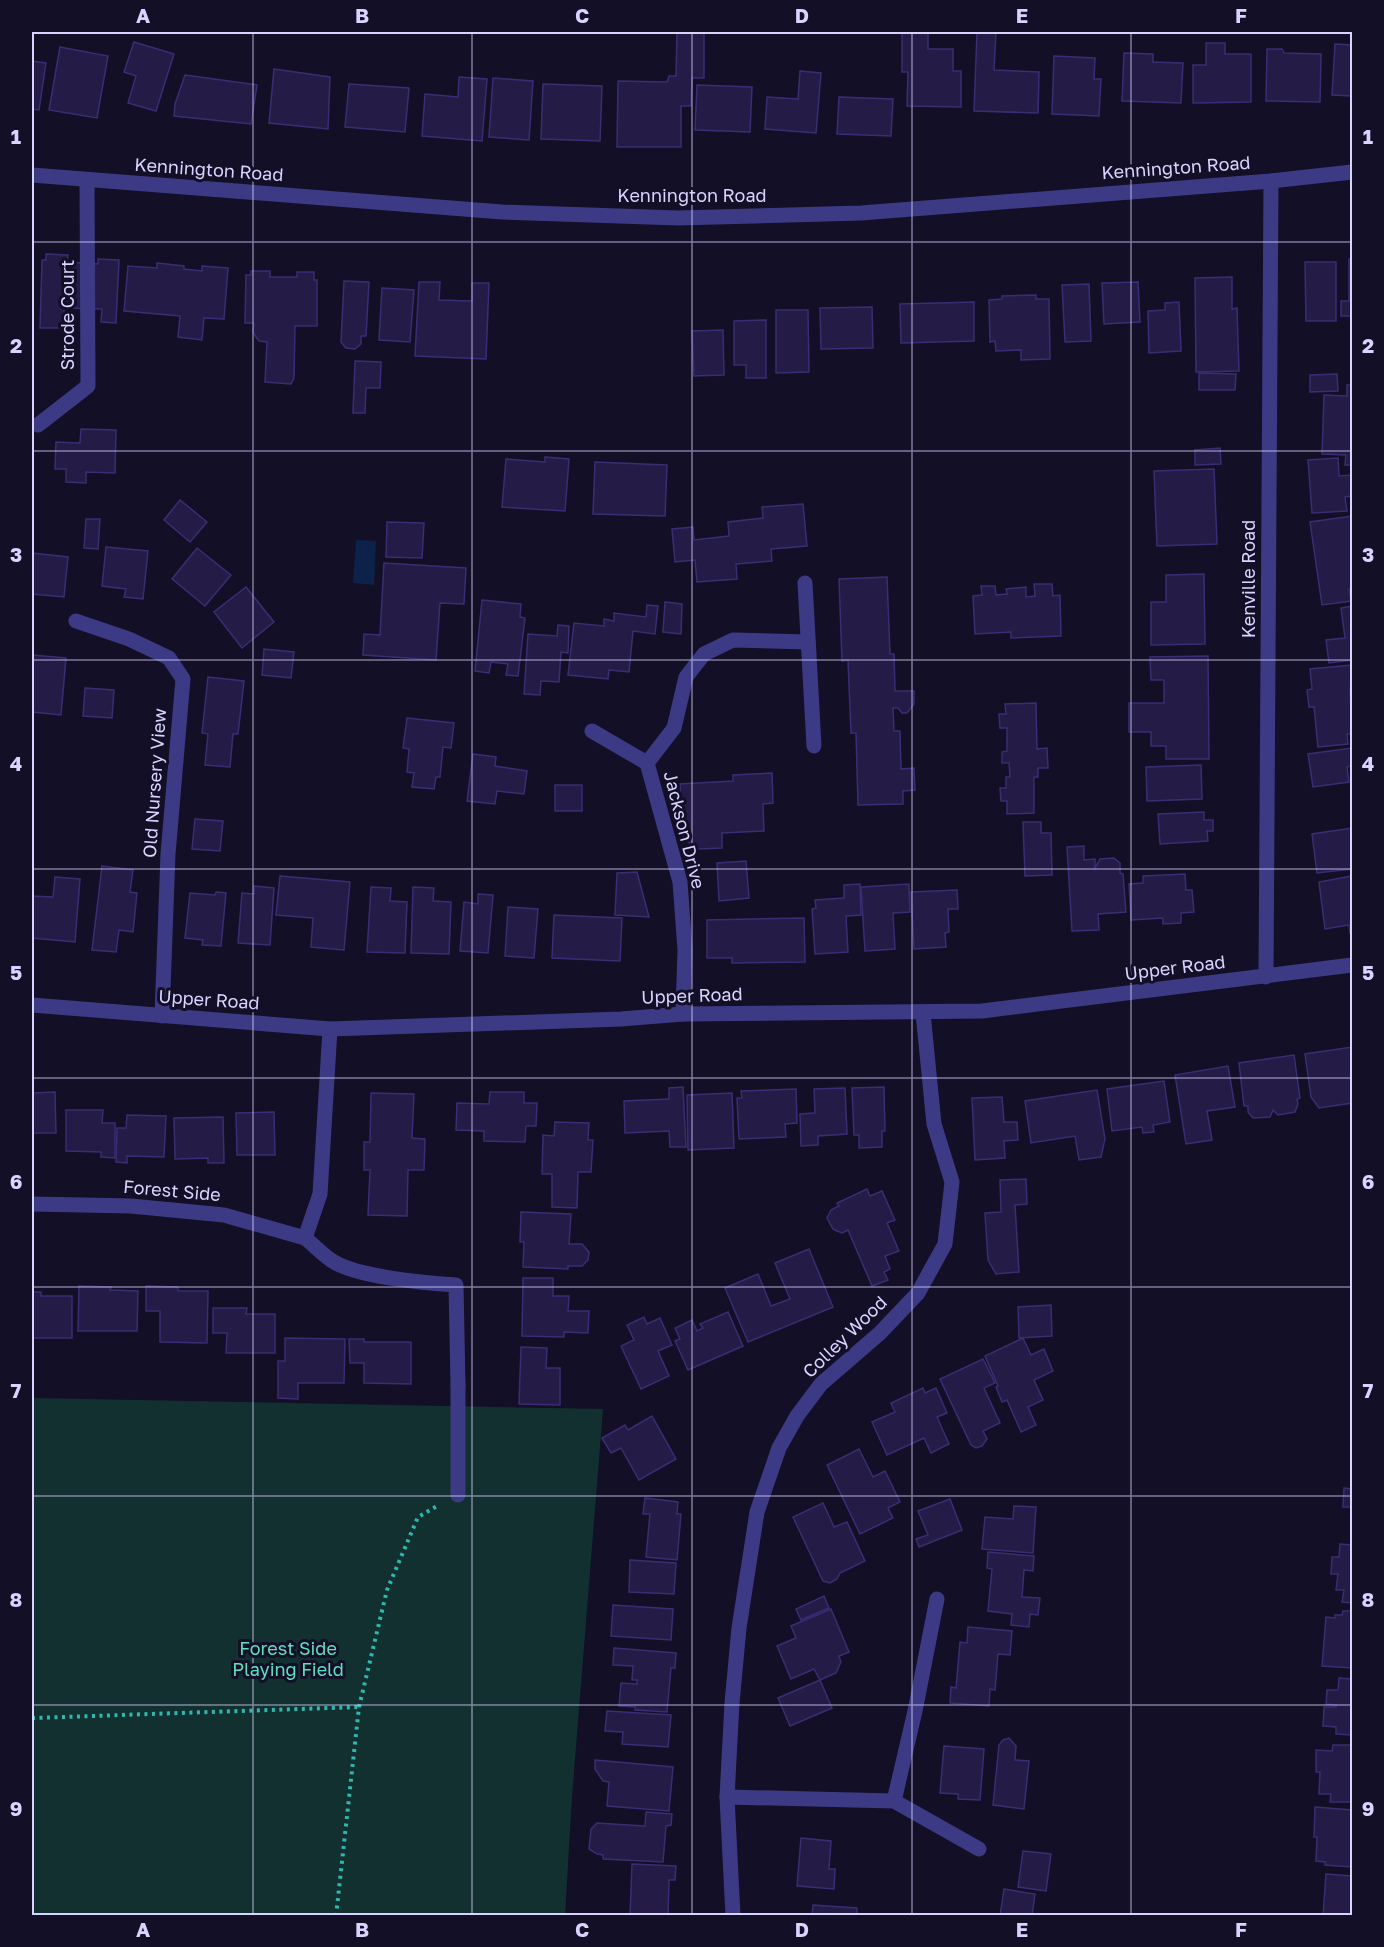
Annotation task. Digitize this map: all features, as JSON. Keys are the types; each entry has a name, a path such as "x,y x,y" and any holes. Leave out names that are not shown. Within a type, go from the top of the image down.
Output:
{"street":[{"name":"Kennington Road","path":"32,175 502,212 678,218 861,213 1271,181 1353,172"},
{"name":"Strode Court","path":"39,425 88,386 87,181"},
{"name":"Kenville Road","path":"1266,977 1271,181"},
{"path":"805,583 814,746"},
{"name":"Old Nursery View","path":"76,621 129,639 169,658 183,679 168,854 162,1016"},
{"name":"Jackson Drive","path":"647,763 674,728 686,677 704,654 733,640 808,642"},
{"name":"Jackson Drive","path":"592,731 647,763 680,882 685,950 683,1014"},
{"name":"Upper Road","path":"32,1005 330,1029 621,1019 683,1014 924,1013 982,1011 1353,965"},
{"name":"Colley Wood","path":"733,1916 727,1797 732,1703 741,1616 757,1512 779,1448 797,1416 821,1384 880,1333 918,1293 945,1244 952,1182 934,1124 924,1013"},
{"path":"305,1238 320,1194 330,1029"},
{"name":"Forest Side","path":"32,1204 131,1206 224,1215 305,1238 335,1262 363,1272 423,1283 456,1285 458,1495"},
{"path":"894,1801 915,1711 937,1599"},
{"path":"727,1797 894,1801 979,1849"}],"path":[{"path":"336,1916 359,1707 387,1590 418,1517 458,1495"},
{"path":"32,1718 359,1707"}],"green space":[{"name":"Forest Side Playing Field","path":"32,1398 603,1409 572,1797 565,1915 32,1915"}],"water":[{"path":"356,540 376,541 374,585 353,583"}],"building":[{"path":"677,32 704,32 704,78 692,78 691,106 681,106 681,147 617,147 618,81 667,82 669,76 676,76"},
{"path":"902,32 928,32 928,49 953,49 953,71 961,71 961,107 907,106 908,72 902,72"},
{"path":"977,32 996,32 994,70 1039,72 1038,113 974,111"},
{"path":"134,42 174,54 156,111 128,103 136,76 124,72"},
{"path":"1206,43 1225,43 1225,54 1251,54 1251,102 1193,103 1193,65 1206,65"},
{"path":"1335,44 1352,45 1352,96 1332,95"},
{"path":"60,47 108,56 97,118 49,110"},
{"path":"1267,49 1282,49 1284,53 1321,54 1320,102 1266,101"},
{"path":"1124,53 1153,54 1153,62 1183,63 1181,103 1122,101"},
{"path":"1054,56 1095,58 1094,79 1101,79 1099,116 1052,114"},
{"path":"32,61 46,63 39,110 32,109"},
{"path":"274,69 330,77 328,129 269,123"},
{"path":"800,71 821,73 816,133 765,129 767,97 798,99"},
{"path":"185,75 257,85 251,124 174,116 175,104"},
{"path":"459,77 487,79 482,141 422,136 425,94 458,97"},
{"path":"493,78 533,81 529,140 489,137"},
{"path":"349,84 409,88 405,132 345,127"},
{"path":"543,84 602,86 600,141 541,139"},
{"path":"697,85 752,87 750,132 695,130"},
{"path":"839,97 893,99 891,136 837,134"},
{"path":"46,254 68,255 67,262 98,264 98,259 119,260 116,323 101,322 102,309 64,308 64,328 40,328 42,260 46,260"},
{"path":"1352,258 1352,316 1341,316 1341,301 1349,301 1349,259"},
{"path":"1305,262 1336,262 1336,321 1306,321"},
{"path":"157,263 202,271 202,266 228,268 224,319 204,318 202,340 178,337 180,316 124,311 128,266 157,268"},
{"path":"251,271 270,271 270,277 297,277 297,272 314,272 314,280 317,280 317,326 295,326 294,378 291,384 265,382 267,342 259,341 256,337 253,332 254,323 245,323 246,275 251,275"},
{"path":"1232,277 1232,309 1237,308 1239,371 1196,372 1195,278"},
{"path":"344,281 369,282 366,336 361,336 361,344 355,349 346,348 341,342"},
{"path":"419,282 440,282 439,300 472,301 472,283 489,283 486,359 415,356"},
{"path":"1138,282 1140,322 1104,324 1102,283"},
{"path":"1089,284 1091,341 1065,342 1062,285"},
{"path":"382,288 414,290 410,342 379,340"},
{"path":"1036,295 1036,299 1049,299 1050,359 1021,360 1021,350 996,351 995,341 990,342 989,300 1002,299 1002,296"},
{"path":"974,302 974,341 901,343 900,304"},
{"path":"1179,302 1181,351 1149,353 1148,311 1165,310 1165,303"},
{"path":"872,307 873,348 821,349 820,308"},
{"path":"776,310 808,310 809,372 776,373"},
{"path":"766,320 766,378 746,378 746,365 734,365 734,321"},
{"path":"723,330 724,375 694,376 692,331"},
{"path":"355,361 381,362 380,388 366,388 365,413 353,413"},
{"path":"1199,373 1236,374 1235,390 1199,390"},
{"path":"1337,374 1338,391 1310,392 1310,375"},
{"path":"1347,385 1352,385 1352,465 1345,465 1346,455 1322,454 1324,395 1347,396"},
{"path":"81,429 116,430 115,473 86,472 86,483 66,482 66,469 55,469 56,442 80,443"},
{"path":"1220,448 1221,464 1195,465 1195,450"},
{"path":"545,457 569,459 565,511 502,507 506,459 545,462"},
{"path":"1338,458 1339,476 1352,475 1352,496 1345,497 1347,511 1312,513 1308,460"},
{"path":"595,462 667,465 665,516 593,514"},
{"path":"1214,469 1217,544 1157,546 1154,471"},
{"path":"180,500 207,522 190,542 164,520"},
{"path":"803,504 807,546 771,549 772,561 736,564 737,579 697,582 695,560 675,562 672,529 693,527 694,540 729,536 728,522 763,518 762,507"},
{"path":"1352,516 1352,588 1349,589 1351,601 1322,605 1310,522"},
{"path":"86,519 100,519 98,549 84,548"},
{"path":"387,522 424,523 422,558 386,557"},
{"path":"106,547 148,551 143,599 124,597 126,589 102,586"},
{"path":"197,548 231,575 205,606 172,579"},
{"path":"32,553 68,557 64,597 32,594"},
{"path":"384,563 466,568 464,604 440,603 436,660 363,655 364,634 380,635"},
{"path":"1204,574 1205,644 1151,645 1151,602 1166,602 1166,575"},
{"path":"887,577 890,654 894,654 895,691 914,691 914,704 907,713 893,708 894,731 900,731 901,769 914,768 915,790 903,791 903,804 858,805 856,733 851,733 848,660 842,661 839,579"},
{"path":"1034,584 1052,584 1053,596 1060,595 1061,636 1011,638 1011,632 975,634 973,596 982,595 981,586 995,586 996,595 1007,594 1006,589 1026,587 1026,597 1035,596"},
{"path":"246,587 274,622 242,648 214,612"},
{"path":"482,600 521,604 520,617 525,618 518,676 506,675 508,664 491,662 489,673 475,671"},
{"path":"665,602 682,604 681,634 663,632"},
{"path":"647,605 658,606 655,634 633,631 629,672 609,670 608,679 568,675 574,623 604,626 604,619 614,621 614,613 646,617"},
{"path":"1352,606 1352,660 1329,663 1326,640 1345,638 1341,608"},
{"path":"558,625 569,626 568,653 561,652 559,682 541,681 540,695 524,694 528,634 557,636"},
{"path":"264,649 294,652 291,678 262,675"},
{"path":"32,655 66,658 61,715 32,712"},
{"path":"1208,656 1209,759 1166,759 1166,746 1151,746 1151,732 1129,732 1129,703 1164,703 1164,680 1151,680 1150,657"},
{"path":"1352,665 1352,688 1350,688 1352,734 1347,734 1348,744 1318,747 1314,707 1309,707 1307,690 1312,689 1310,669"},
{"path":"208,677 244,681 238,734 233,734 230,767 205,765 208,734 202,733"},
{"path":"85,688 114,690 112,718 83,716"},
{"path":"1036,703 1037,749 1047,748 1048,768 1038,768 1038,777 1034,777 1034,813 1007,814 1007,801 1001,801 1000,788 1006,788 1006,777 1010,777 1009,763 1002,763 1002,752 1007,751 1007,728 1000,728 999,714 1006,714 1005,704"},
{"path":"407,718 454,723 451,748 443,747 440,777 436,777 434,789 412,787 414,773 407,772 409,749 403,748"},
{"path":"1352,748 1352,766 1347,767 1349,782 1313,787 1308,754"},
{"path":"473,754 496,757 495,766 527,771 524,794 497,791 495,804 467,801"},
{"path":"1201,765 1202,799 1147,801 1146,767"},
{"path":"772,773 773,803 763,804 764,831 722,833 722,848 699,849 688,842 682,818 675,818 674,802 681,802 680,784 733,781 733,775"},
{"path":"555,785 582,785 582,811 555,811"},
{"path":"1204,812 1204,820 1213,820 1213,831 1207,831 1208,841 1160,844 1158,814"},
{"path":"195,819 223,821 220,851 192,849"},
{"path":"1023,822 1041,822 1041,833 1051,833 1052,875 1025,876"},
{"path":"1352,828 1352,869 1317,873 1312,834"},
{"path":"1084,846 1084,860 1095,859 1095,868 1100,859 1114,858 1120,863 1126,912 1098,914 1099,930 1072,931 1067,847"},
{"path":"746,861 749,898 719,901 717,863"},
{"path":"102,866 133,870 130,892 137,893 133,932 119,930 116,952 92,950"},
{"path":"637,872 649,917 615,915 617,873"},
{"path":"1185,874 1186,890 1192,890 1194,912 1181,913 1181,923 1163,924 1163,918 1131,920 1129,884 1143,883 1143,876"},
{"path":"280,876 350,882 344,950 311,947 313,918 276,915"},
{"path":"1352,876 1352,932 1350,933 1349,925 1325,929 1319,882"},
{"path":"55,877 80,879 75,942 32,938 32,896 53,897"},
{"path":"860,884 861,915 846,916 848,952 815,954 812,909 816,908 815,900 844,898 844,885"},
{"path":"909,884 910,912 893,913 895,949 865,951 861,887"},
{"path":"254,886 274,888 270,945 238,943 242,893 254,894"},
{"path":"371,887 391,888 390,901 407,902 405,953 367,952"},
{"path":"413,887 434,888 433,901 451,902 449,954 411,953"},
{"path":"957,890 958,909 948,909 949,932 945,933 946,947 914,949 911,892"},
{"path":"216,892 226,893 221,946 202,945 203,940 185,938 190,893 215,895"},
{"path":"478,894 493,895 488,953 460,951 464,902 478,904"},
{"path":"508,907 538,909 534,958 505,956"},
{"path":"554,915 622,918 620,961 552,958"},
{"path":"804,918 805,962 732,963 732,958 707,958 707,920"},
{"path":"1352,1047 1352,1103 1319,1108 1311,1097 1305,1054"},
{"path":"1294,1055 1300,1098 1297,1099 1295,1112 1278,1115 1273,1110 1270,1117 1253,1118 1248,1112 1248,1106 1244,1106 1239,1063"},
{"path":"1228,1066 1235,1107 1207,1111 1212,1140 1186,1144 1175,1075"},
{"path":"1164,1081 1170,1122 1153,1125 1154,1132 1143,1133 1142,1127 1112,1131 1107,1089"},
{"path":"683,1087 686,1147 670,1147 669,1131 625,1133 624,1101 669,1099 669,1088"},
{"path":"884,1087 885,1131 882,1131 882,1147 859,1148 859,1135 854,1135 852,1088"},
{"path":"845,1088 847,1134 818,1136 818,1145 801,1146 800,1114 815,1113 814,1089"},
{"path":"796,1089 797,1123 785,1124 786,1137 739,1139 737,1098 742,1098 741,1091"},
{"path":"1097,1090 1105,1139 1101,1157 1079,1160 1075,1136 1031,1143 1025,1101"},
{"path":"55,1092 56,1133 32,1133 32,1093"},
{"path":"490,1092 524,1092 524,1103 537,1103 536,1126 526,1126 525,1142 484,1141 484,1131 456,1130 457,1103 489,1104"},
{"path":"371,1093 414,1094 412,1138 425,1139 424,1170 408,1170 407,1216 368,1215 370,1170 364,1170 364,1142 370,1142"},
{"path":"732,1093 734,1148 688,1150 687,1095"},
{"path":"1002,1097 1004,1122 1017,1122 1018,1140 1004,1141 1005,1158 975,1160 972,1098"},
{"path":"66,1110 103,1110 102,1123 115,1123 115,1158 101,1157 101,1152 66,1151"},
{"path":"274,1112 275,1155 237,1155 236,1113"},
{"path":"127,1115 166,1116 164,1157 127,1156 127,1163 116,1162 117,1128 126,1128"},
{"path":"223,1117 224,1163 208,1163 208,1158 175,1159 174,1118"},
{"path":"555,1122 589,1123 588,1140 593,1140 591,1172 578,1172 577,1208 552,1207 552,1174 542,1174 543,1135 554,1136"},
{"path":"1026,1179 1027,1204 1015,1205 1019,1272 996,1274 988,1260 985,1213 1001,1212 1000,1180"},
{"path":"867,1189 870,1196 882,1191 895,1220 887,1223 899,1251 885,1256 890,1269 884,1272 888,1280 872,1286 848,1230 842,1233 833,1229 827,1218 831,1210 839,1206 837,1203"},
{"path":"521,1212 571,1214 569,1244 582,1244 589,1252 588,1260 582,1266 568,1266 568,1269 523,1267 524,1242 520,1242"},
{"path":"809,1249 833,1307 748,1342 725,1288 758,1274 771,1306 790,1299 775,1263"},
{"path":"523,1278 553,1278 553,1296 569,1296 568,1311 589,1311 588,1333 564,1332 564,1337 522,1336"},
{"path":"79,1286 138,1291 137,1331 78,1331"},
{"path":"146,1286 178,1287 178,1291 208,1291 207,1343 160,1342 160,1311 146,1311"},
{"path":"32,1292 41,1292 41,1296 72,1296 72,1338 32,1338"},
{"path":"1051,1305 1052,1336 1019,1338 1018,1307"},
{"path":"213,1308 247,1308 246,1314 275,1314 275,1353 226,1353 227,1333 213,1333"},
{"path":"728,1312 743,1346 688,1370 675,1341 680,1339 675,1328 692,1320 697,1331 703,1328 700,1324"},
{"path":"644,1317 647,1324 660,1318 672,1345 658,1351 669,1376 641,1389 621,1346 634,1340 627,1325"},
{"path":"285,1338 345,1339 344,1383 298,1383 298,1399 278,1398 278,1361 285,1361"},
{"path":"1023,1338 1031,1355 1044,1349 1053,1371 1034,1380 1043,1400 1028,1407 1036,1425 1021,1432 1007,1400 1002,1402 985,1356"},
{"path":"349,1339 364,1339 364,1342 411,1342 411,1384 364,1383 364,1363 350,1363"},
{"path":"521,1347 547,1348 546,1368 560,1368 560,1405 519,1404"},
{"path":"983,1359 995,1383 984,1388 1000,1423 983,1431 987,1439 982,1446 976,1448 971,1445 940,1379"},
{"path":"923,1388 925,1393 936,1388 947,1413 937,1417 949,1444 931,1453 924,1438 887,1455 872,1422 895,1412 891,1403"},
{"path":"652,1416 676,1459 639,1480 621,1448 611,1453 602,1438 625,1425 628,1430"},
{"path":"859,1449 873,1477 885,1471 900,1502 888,1508 893,1518 860,1534 827,1465"},
{"path":"1344,1488 1352,1489 1352,1507 1343,1507"},
{"path":"645,1498 678,1502 677,1514 681,1514 677,1560 646,1557 650,1514 643,1514"},
{"path":"950,1499 962,1530 919,1547 916,1539 928,1535 918,1511"},
{"path":"823,1503 834,1527 847,1522 865,1561 840,1573 837,1579 830,1583 823,1581 793,1517"},
{"path":"1014,1506 1036,1507 1033,1553 982,1549 985,1517 1013,1519"},
{"path":"1340,1544 1352,1545 1352,1603 1342,1602 1344,1590 1336,1590 1338,1574 1331,1574 1332,1557 1339,1557"},
{"path":"988,1552 1034,1556 1033,1571 1024,1570 1022,1597 1040,1598 1038,1615 1030,1614 1029,1627 1011,1625 1012,1614 988,1611 992,1569 987,1568"},
{"path":"630,1560 676,1563 674,1594 629,1592"},
{"path":"824,1596 829,1608 801,1620 796,1609"},
{"path":"613,1605 673,1609 671,1640 611,1636"},
{"path":"831,1609 849,1652 839,1656 841,1662 836,1673 820,1680 814,1669 791,1679 777,1646 796,1638 791,1626"},
{"path":"1343,1611 1352,1611 1352,1668 1322,1666 1326,1617 1335,1618 1335,1615 1342,1615"},
{"path":"968,1627 1012,1631 1010,1655 998,1654 995,1690 990,1689 989,1706 950,1703 951,1687 956,1688 960,1642 967,1643"},
{"path":"614,1648 676,1653 675,1668 671,1668 667,1712 635,1710 635,1707 619,1706 621,1683 637,1684 637,1680 632,1680 633,1666 613,1665"},
{"path":"1339,1678 1352,1679 1352,1735 1336,1734 1336,1727 1323,1726 1324,1707 1336,1707 1336,1705 1326,1704 1327,1690 1338,1690"},
{"path":"820,1680 832,1708 790,1726 778,1698"},
{"path":"607,1711 671,1715 668,1747 622,1744 623,1732 605,1731"},
{"path":"1009,1738 1016,1746 1015,1760 1029,1761 1024,1809 993,1805 999,1745 1003,1740"},
{"path":"1333,1745 1352,1745 1352,1802 1330,1802 1331,1794 1319,1794 1320,1772 1316,1772 1316,1750 1332,1751"},
{"path":"944,1746 984,1749 980,1800 958,1799 958,1794 940,1793"},
{"path":"595,1760 673,1767 669,1811 607,1806 609,1782 603,1781 595,1769"},
{"path":"1315,1807 1352,1810 1352,1867 1325,1865 1325,1862 1316,1861"},
{"path":"646,1812 672,1814 671,1825 666,1826 663,1862 603,1859 603,1855 589,1849 591,1829 597,1823 645,1826"},
{"path":"801,1838 831,1841 829,1869 835,1869 834,1889 797,1886"},
{"path":"1023,1851 1051,1854 1046,1891 1018,1887"},
{"path":"632,1864 676,1866 675,1880 669,1880 668,1916 630,1916"},
{"path":"1326,1874 1352,1876 1352,1916 1323,1916"},
{"path":"1004,1889 1035,1894 1032,1916 1000,1916"},
{"path":"813,1905 857,1908 857,1916 812,1916"}]}
